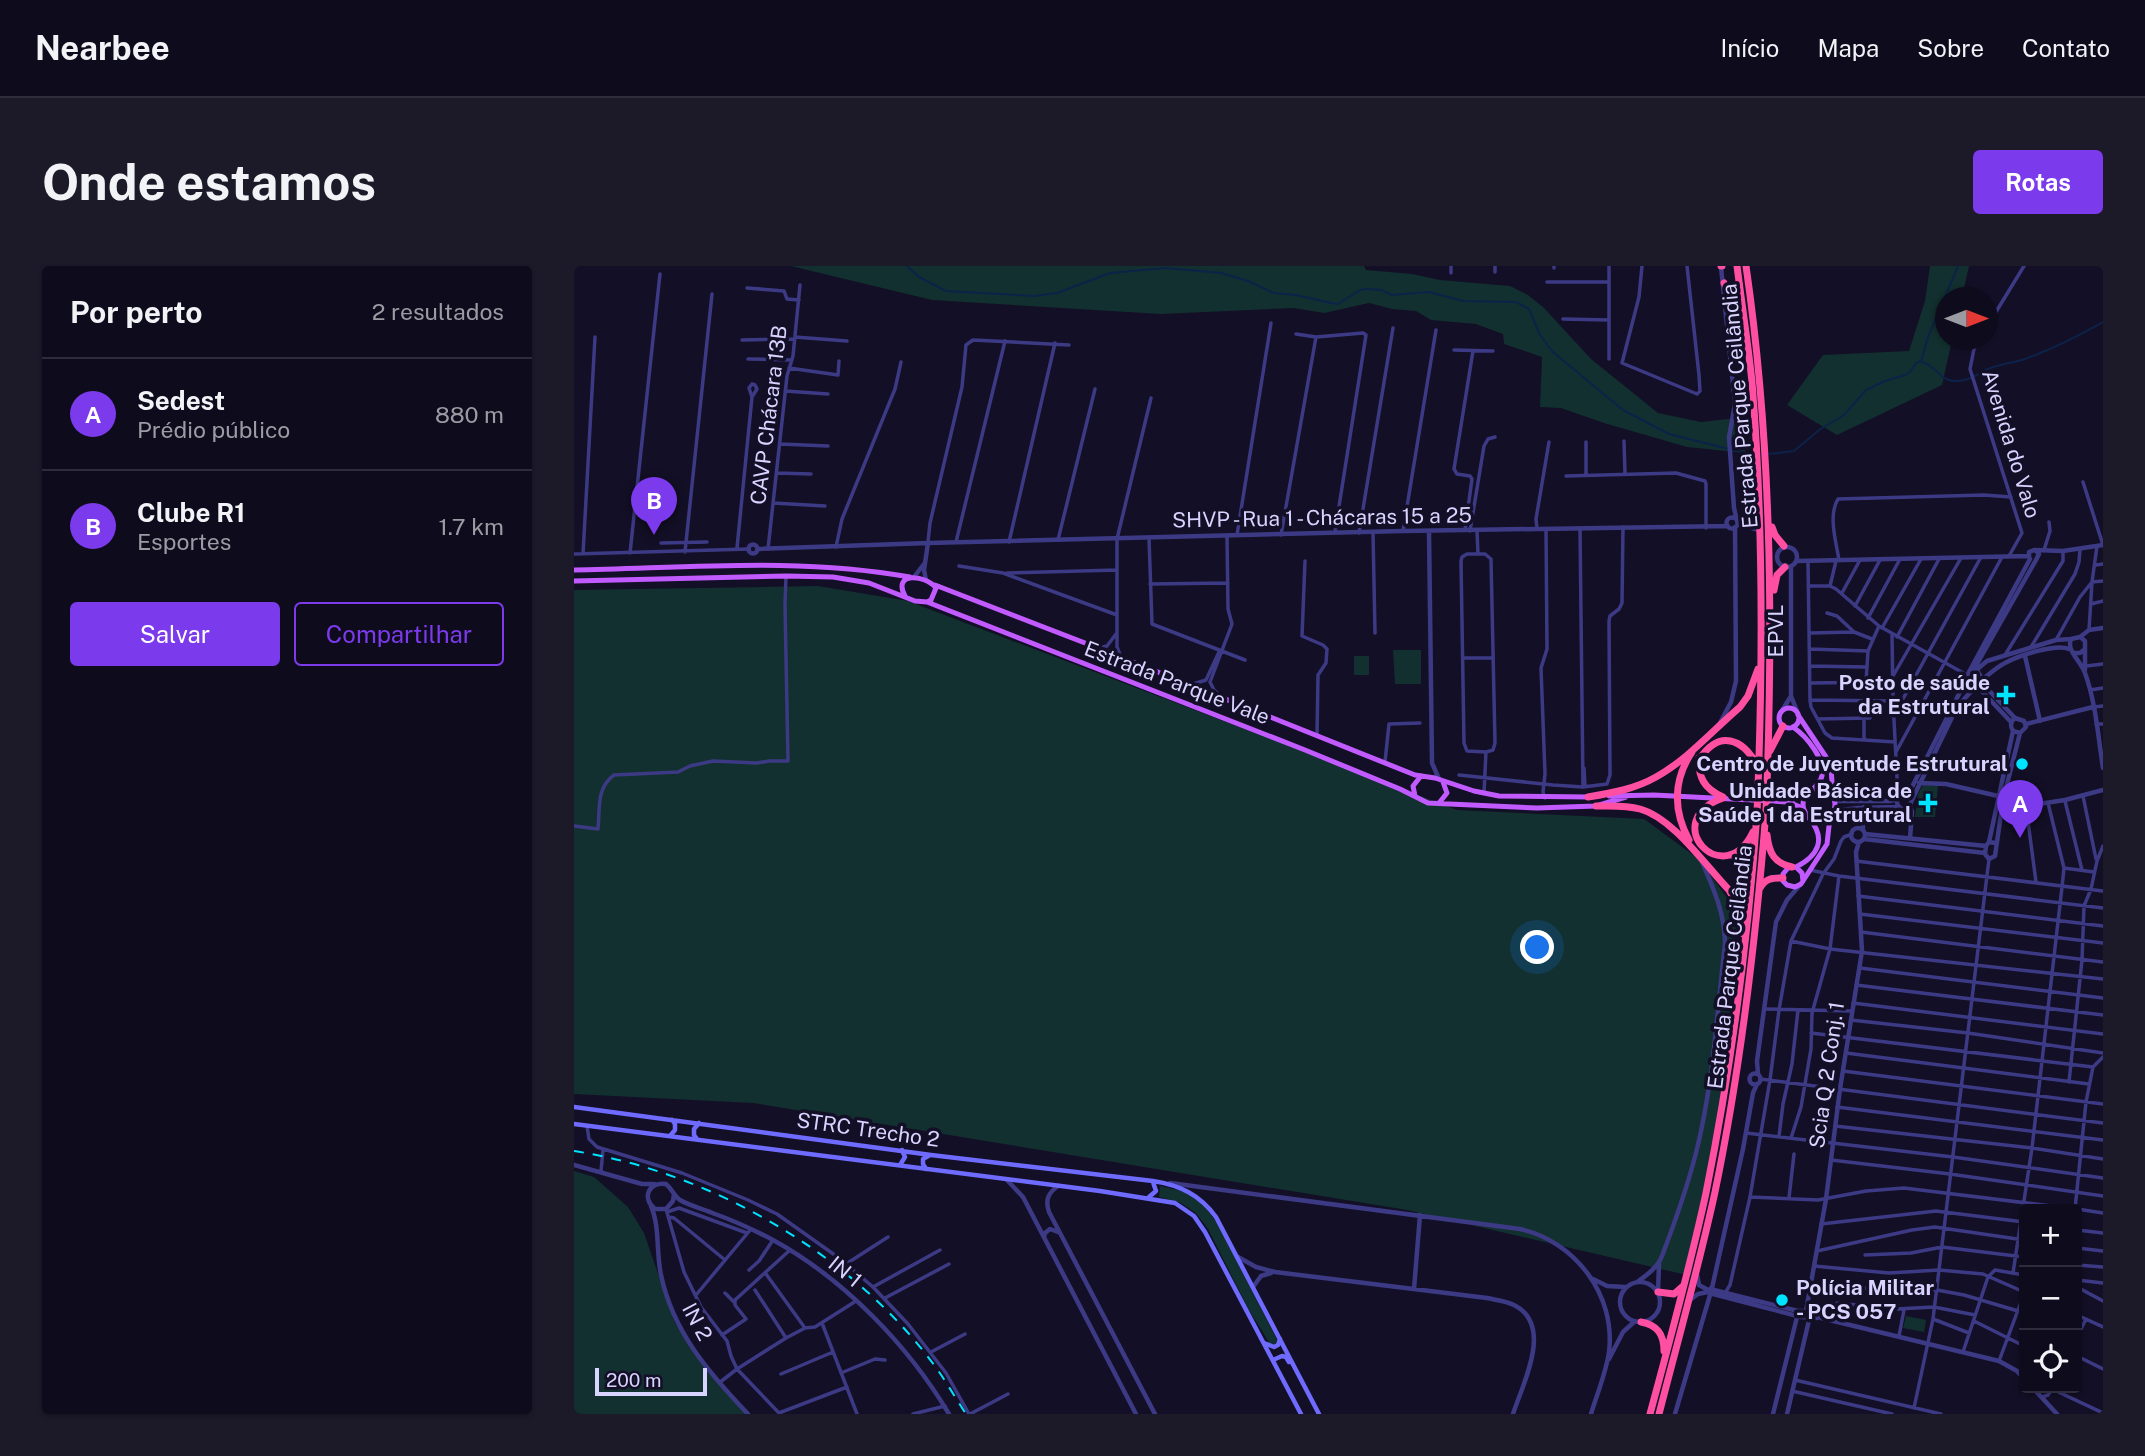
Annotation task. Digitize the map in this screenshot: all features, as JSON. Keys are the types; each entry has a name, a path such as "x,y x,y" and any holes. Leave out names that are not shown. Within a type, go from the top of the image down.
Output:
{"highway":[{"name":"Estrada Parque Ceilândia","path":"1660,1414 1715,1191 1735,1082 1759,888 1768,786 1771,612 1769,513 1765,458 1759,443 1737,266"},
{"name":"Estrada Parque Ceilândia","path":"1650,1414 1686,1283 1728,1072 1745,946 1757,814 1762,655 1756,460 1759,443 1759,370 1746,266"},
{"path":"1724,283 1745,329"},
{"path":"1769,513 1775,536 1784,547"},
{"path":"1771,612 1777,575 1788,567"},
{"path":"1588,797 1632,788 1670,768 1740,708 1756,678 1762,655"},
{"path":"1768,755 1783,726"},
{"path":"1699,760 1709,746 1727,740 1738,743 1748,751 1759,770"},
{"path":"1698,745 1698,769 1701,779 1706,787 1723,797"},
{"path":"1698,745 1682,771 1676,796 1684,830 1702,861"},
{"path":"1723,797 1700,812 1695,832 1700,844 1708,852 1719,856 1732,855 1744,861 1751,872"},
{"path":"1596,806 1630,806 1643,810 1658,816 1678,833 1729,890 1735,901 1745,946"},
{"path":"1765,824 1770,853 1781,863 1794,867"},
{"path":"1732,855 1746,844 1756,825"},
{"path":"1759,888 1770,878 1785,882"},
{"path":"1658,1292 1674,1294 1686,1283"},
{"path":"1638,1322 1654,1326 1660,1332 1665,1360"}],"main road":[{"path":"574,570 813,565 912,577 935,585 935,594 927,602 915,601 869,583 833,577 574,581"},
{"path":"597,570 600,574 597,580"},
{"path":"905,596 902,587 905,581 912,577"},
{"name":"Estrada Parque Vale","path":"935,585 1421,776"},
{"name":"Estrada Parque Vale","path":"927,602 1306,750 1415,796"},
{"path":"1788,708 1798,713 1798,722 1793,727 1783,726 1779,718 1783,709 1788,708"},
{"name":"EPVL","path":"1798,713 1828,760 1833,798"},
{"path":"1793,727 1807,740 1821,763 1821,780 1804,803 1807,815 1820,822 1832,814"},
{"path":"1636,795 1596,806 1520,808 1425,802 1415,796 1413,786 1421,776 1510,797 1636,795 1788,802 1798,806 1807,815 1818,833 1818,846 1806,862 1785,871 1785,882 1795,887 1802,882 1826,844 1833,798 1827,789 1812,790 1788,802"},
{"path":"1439,803 1447,793 1441,780"},
{"path":"1794,867 1802,873 1802,882"},
{"name":"STRC Trecho 2","path":"574,1107 931,1155 1156,1181 1185,1189 1196,1195 1216,1217 1319,1414"},
{"path":"669,1136 675,1130 671,1119"},
{"path":"697,1139 694,1129 700,1122"},
{"name":"STRC Trecho 2","path":"574,1124 1175,1203 1195,1216 1205,1232 1301,1414"},
{"path":"900,1166 905,1161 901,1150"},
{"path":"929,1170 925,1168 923,1161 926,1156 931,1155"},
{"path":"1149,1198 1156,1191 1156,1181"},
{"path":"1263,1342 1274,1347 1279,1344 1280,1339"},
{"path":"1273,1360 1286,1357 1301,1379"}],"street":[{"path":"1451,266 1451,274"},
{"path":"1495,272 1496,266"},
{"path":"1609,266 1609,359"},
{"path":"1642,266 1640,297 1622,363 1697,394 1700,391 1699,375 1687,266"},
{"path":"1715,729 1727,710 1735,681 1737,524 1729,437 1735,404 1721,266"},
{"path":"1998,307 2024,266"},
{"path":"630,553 660,274"},
{"path":"1547,282 1609,282"},
{"name":"CAVP Chácara 13B","path":"768,549 785,391 792,360 800,285"},
{"path":"747,288 784,290 787,299 799,300"},
{"path":"685,552 712,294"},
{"path":"1563,319 1609,320"},
{"path":"1237,536 1271,323"},
{"path":"1359,533 1393,328"},
{"path":"1403,531 1436,330"},
{"path":"1296,334 1316,337 1363,333 1366,335 1335,534"},
{"path":"583,554 595,337"},
{"path":"1281,535 1316,337"},
{"path":"742,340 795,338 847,341"},
{"path":"927,581 924,573 930,523 962,387 966,345 973,340 1069,345"},
{"path":"956,542 1005,341"},
{"path":"1009,542 1055,343"},
{"path":"1454,350 1493,351"},
{"name":"Avenida do Valo","path":"1974,350 1970,369 2022,533 2009,556"},
{"path":"1467,531 1472,479 1470,476 1457,474 1454,469 1473,351"},
{"path":"748,359 792,360"},
{"path":"789,368 838,375 839,361"},
{"path":"836,547 842,519 876,440 895,388 901,362"},
{"path":"1058,541 1095,389"},
{"path":"785,391 828,394"},
{"path":"737,549 752,397"},
{"path":"1121,657 1117,647 1117,539 1151,398"},
{"path":"1467,531 1482,454 1488,439 1495,437"},
{"path":"1624,441 1625,474"},
{"path":"1537,529 1536,519 1549,442"},
{"path":"1586,442 1586,475"},
{"path":"780,444 828,446"},
{"path":"777,473 811,474"},
{"path":"1566,475 1676,473 1704,481 1706,527"},
{"path":"2082,639 2089,630 2092,583 2101,545 2083,482"},
{"path":"1830,586 1837,561 1834,507 1838,499 1984,495 2011,497"},
{"path":"773,503 825,506"},
{"path":"1728,522 1734,508"},
{"path":"1728,522 1734,517 1737,524"},
{"path":"1728,522 1759,530"},
{"name":"SHVP - Rua 1 - Chácaras 15 a 25","path":"574,554 1403,531 1716,527 1728,522"},
{"path":"1833,798 1889,801 1912,787 1970,674 2050,531 2049,522"},
{"path":"1459,775 1543,785 1584,787 1607,784 1610,775 1609,620 1622,603 1623,527"},
{"path":"1580,528 1584,787"},
{"path":"1543,796 1545,774 1541,668 1547,649 1546,529"},
{"path":"1429,531 1432,763 1441,780"},
{"path":"1477,531 1478,554"},
{"path":"1373,533 1375,633"},
{"path":"1208,681 1232,624 1228,609 1227,537"},
{"path":"1149,538 1152,624 1245,660"},
{"path":"661,543 707,542"},
{"path":"671,543 671,552"},
{"path":"1797,561 1796,551 1791,547 1779,550 1779,563 1788,567 1797,561 2036,555 2101,545"},
{"path":"2030,649 2076,574 2080,549"},
{"path":"753,550 753,565"},
{"path":"2005,655 2063,561 2063,551"},
{"path":"1467,554 1487,554 1491,559 1493,657 1495,743 1493,750 1469,752 1465,749 1462,559 1467,554"},
{"path":"1979,683 1970,686 1970,674 2036,555"},
{"path":"1894,717 1981,557"},
{"path":"1896,752 2003,557"},
{"path":"1892,680 1961,558"},
{"path":"1868,618 1900,559"},
{"path":"1866,682 1868,651 1872,639 1921,559"},
{"path":"1897,637 1940,559"},
{"path":"1855,606 1880,560"},
{"path":"1305,561 1302,636 1327,649 1326,663 1318,675 1317,736"},
{"path":"1842,593 1860,561"},
{"path":"1808,562 1811,707 1825,733 1832,738 1895,742"},
{"path":"912,577 925,563"},
{"path":"2096,565 2103,564"},
{"path":"959,566 1003,573 1116,570"},
{"name":"EPVL","path":"1788,567 1791,696 1798,713"},
{"path":"1003,573 1117,615"},
{"path":"574,826 598,829 601,791 608,779 614,775 678,772 690,766 713,761 788,761 786,576"},
{"path":"2056,640 2080,597 2092,583 2103,580"},
{"path":"1150,584 1228,583"},
{"path":"1808,586 1830,586 1842,593 1880,627 1912,646 1943,663 1970,674 1980,674 1979,683 2013,720"},
{"path":"2091,604 2103,601"},
{"path":"1828,613 1837,616 1854,632 1872,639"},
{"path":"2089,630 2103,628"},
{"path":"1098,648 1105,647 1117,632"},
{"path":"1810,633 1854,632"},
{"path":"1892,634 1897,786 1900,796 1898,807"},
{"path":"2071,639 2069,644 2072,651 2085,668"},
{"path":"1970,674 1987,661 2005,655 2056,640 2082,639"},
{"path":"2082,639 2085,668 2101,741 2103,768"},
{"path":"1109,643 1117,647"},
{"path":"1910,838 1911,804 1919,783 1957,707 1979,683 2003,664 2025,656 2057,646 2080,653 2085,649"},
{"path":"1810,649 1868,651"},
{"path":"2025,656 2040,721"},
{"path":"1464,658 1493,657"},
{"path":"1980,658 1987,661"},
{"path":"2085,668 2103,664"},
{"path":"1810,666 1866,667"},
{"path":"1810,683 1892,680"},
{"path":"1185,683 1208,681"},
{"path":"1208,681 1224,698"},
{"path":"2090,690 2103,688"},
{"path":"1783,709 1791,696"},
{"path":"1810,700 1893,701"},
{"path":"2026,724 2103,706"},
{"path":"1818,719 1870,718"},
{"path":"1864,719 1864,740"},
{"path":"1914,1408 1929,1343 1937,1290 1975,982 1987,856 2020,733 2025,730 2026,724 2022,719 2013,720"},
{"path":"2001,798 2013,720"},
{"path":"1385,762 1390,724 1420,723"},
{"path":"2096,724 2103,724"},
{"path":"2013,731 2020,733"},
{"path":"1484,793 1486,752"},
{"path":"1421,776 1432,763"},
{"path":"1919,783 1946,784 2026,806 2103,790"},
{"path":"1900,796 1911,804"},
{"path":"2082,796 2097,861"},
{"path":"2065,800 2082,870"},
{"path":"2023,1203 2032,1148 2064,868 2048,803"},
{"path":"1832,814 1861,807 1898,807 1904,810 1911,804"},
{"path":"2026,806 2036,882"},
{"name":"Scia Q 2 Conj. 1","path":"1787,1414 1809,1314 1837,1107 1860,968 1862,951 1856,852 1862,835 1861,807"},
{"path":"1724,1293 1730,1285 1750,1197 1791,942 1841,841 1854,830 1862,835 1987,856 1996,854 1990,843"},
{"path":"1852,834 1853,839 1862,835 1990,843"},
{"path":"2068,1082 2081,976 2084,906 2103,846"},
{"path":"1591,1414 1619,1337 1638,1322 1652,1318 1658,1311 1659,1263 1697,1152 1707,1095 1725,944 1722,914 1702,861"},
{"path":"1856,861 2103,891"},
{"path":"2064,868 2094,872"},
{"path":"1810,870 1823,874 2103,908"},
{"path":"1791,1138 1805,1085 1814,1009 1830,949 1839,876"},
{"path":"1785,882 1787,900"},
{"path":"1675,1414 1711,1292 1746,1133 1756,1079 1772,939 1779,912 1802,882"},
{"path":"1858,896 2103,926"},
{"path":"1860,915 2103,943"},
{"path":"1861,932 2103,962"},
{"path":"1791,942 1830,949 2103,979"},
{"path":"1860,968 2103,998"},
{"path":"1856,985 2103,1015"},
{"path":"1853,1003 2103,1034"},
{"path":"1764,1009 1852,1011"},
{"path":"1779,1136 1798,1010"},
{"path":"1851,1020 1968,1033 2103,1055 2093,1067 2089,1084 2083,1120 2076,1204"},
{"path":"1811,1033 2093,1067"},
{"path":"1846,1053 2089,1084"},
{"path":"1843,1071 2103,1104"},
{"path":"1756,1079 2103,1123"},
{"path":"1837,1107 2103,1140"},
{"path":"587,1126 592,1143 603,1150 682,1173 757,1204 777,1214 846,1264 885,1298 931,1352 953,1383 970,1414 1008,1394"},
{"path":"1835,1126 2032,1148 2103,1159"},
{"path":"1746,1133 2103,1178"},
{"path":"601,1171 603,1150"},
{"path":"1789,1198 1794,1154"},
{"path":"1830,1160 2103,1196"},
{"path":"574,1165 636,1182 666,1184 674,1194 666,1211"},
{"path":"1007,1180 1023,1197 1136,1414"},
{"path":"1156,1181 1532,1232 1550,1240 1571,1255 1592,1279 1602,1297 1609,1332 1605,1370"},
{"path":"636,1182 648,1198 656,1227"},
{"path":"648,1198 649,1190 654,1184"},
{"path":"1058,1186 1049,1194 1047,1205 1155,1414"},
{"path":"1750,1197 1826,1199 1904,1188 2032,1204"},
{"name":"IN 1","path":"674,1194 772,1240 856,1301 892,1336 950,1414"},
{"path":"656,1227 657,1218 684,1201"},
{"path":"651,1206 666,1211 725,1260"},
{"path":"666,1211 679,1208 749,1231 695,1295"},
{"path":"2082,1210 2103,1213"},
{"path":"666,1211 684,1272 695,1295 727,1341 730,1356 737,1369 779,1413 847,1387"},
{"path":"1821,1224 1886,1215 1946,1211 2019,1222"},
{"path":"1414,1289 1420,1215"},
{"name":"IN 2","path":"656,1227 664,1289 685,1339 719,1383 748,1414"},
{"path":"1816,1251 1912,1230 1944,1228 2017,1239"},
{"path":"1044,1240 1045,1233 1050,1229 1061,1235"},
{"path":"2082,1231 2103,1233"},
{"path":"2013,1273 2019,1232"},
{"path":"846,1264 888,1237"},
{"path":"750,1270 772,1240"},
{"path":"1865,1255 1911,1253 1942,1247 2019,1256"},
{"path":"2082,1249 2103,1251"},
{"path":"873,1287 940,1250"},
{"path":"734,1301 790,1251"},
{"path":"1237,1256 1248,1264 1275,1272 1504,1301 1515,1306 1525,1313 1535,1336 1534,1349 1513,1414"},
{"path":"1592,1279 1607,1286 1628,1286 1649,1274 1659,1263"},
{"path":"885,1298 949,1264"},
{"path":"1814,1266 1889,1273 1939,1270 1983,1274 2019,1291"},
{"path":"2082,1266 2103,1268"},
{"path":"1964,1352 1988,1277 1995,1270 2019,1274"},
{"path":"1696,1271 1699,1285 1711,1292 1999,1361 2019,1373"},
{"path":"1253,1287 1261,1276 1275,1272"},
{"path":"766,1274 805,1328"},
{"path":"2082,1281 2103,1283"},
{"path":"1637,1282 1647,1283 1658,1292"},
{"path":"1811,1284 1954,1292 2018,1311 1999,1361"},
{"path":"1730,1285 1733,1295"},
{"path":"1628,1286 1621,1294 1620,1304 1624,1314 1638,1322"},
{"path":"755,1290 786,1338"},
{"path":"2082,1290 2103,1301"},
{"path":"722,1335 746,1319 725,1293"},
{"path":"1689,1300 1698,1293 1724,1293 1798,1313"},
{"path":"719,1383 786,1338 822,1323 856,1301"},
{"path":"1837,1303 1904,1310 1934,1307 1975,1315"},
{"path":"1899,1336 1904,1310"},
{"path":"1774,1413 1798,1313"},
{"path":"2082,1317 2103,1327"},
{"path":"1933,1319 1969,1333"},
{"path":"2080,1330 2086,1319"},
{"path":"1973,1321 2019,1344"},
{"path":"822,1323 857,1414"},
{"path":"931,1352 965,1334"},
{"path":"781,1374 833,1352"},
{"path":"2082,1358 2103,1369"},
{"path":"841,1373 875,1359 885,1360"},
{"path":"1795,1380 1941,1414"},
{"path":"1836,1401 1839,1390"},
{"path":"1793,1391 1892,1414"},
{"path":"2038,1393 2057,1414"},
{"path":"2042,1397 2049,1393"},
{"path":"2060,1393 2103,1413"},
{"path":"913,1414 945,1406"}],"green space":[{"path":"791,266 1364,266 1366,270 1510,286 1528,295 1544,308 1591,359 1658,413 1701,422 1737,418 1746,453 1687,447 1561,408 1540,407 1542,357 1504,344 1503,334 1476,324 1431,320 1416,311 1369,303 1324,313 1294,308 1161,314 932,300"},
{"path":"1930,266 1969,266 1964,287 1935,287 1935,350 1950,350 1942,385 1837,435 1787,405 1823,355 1909,351 1925,301"},
{"path":"818,586 908,601 1457,810 1644,819 1700,860 1737,912 1723,1101 1691,1276 1407,1210 753,1103 574,1094 574,590"},
{"path":"1393,650 1421,650 1421,684 1395,684"},
{"path":"1354,656 1369,656 1369,675 1354,675"},
{"name":"Unidade Básica de Saúde 1 da Estrutural","path":"1923,785 1938,786 1935,817 1915,817 1918,794"},
{"path":"574,1171 594,1177 628,1207 644,1233 675,1323 697,1354 748,1414 574,1414"},
{"path":"1160,1186 1183,1191 1203,1204 1217,1223 1277,1340 1275,1344 1270,1344 1249,1310 1208,1229 1196,1213 1179,1202 1159,1197"},
{"path":"1906,1316 1926,1320 1924,1332 1903,1328"}],"waterway":[{"path":"907,266 919,277 946,291 1034,296 1057,293 1110,273 1165,268 1221,273 1274,293 1338,304 1360,290 1367,289 1381,290 1392,295 1429,292 1463,301 1516,302 1529,309 1540,335 1553,352 1623,410 1669,434 1753,455"},
{"path":"1769,454 1794,451 1819,430 1844,415 1866,390 1910,372 1916,363 1921,361 1928,337 1958,266"},
{"path":"1922,362 1948,380 1963,380 1993,367 2045,351 2103,322"}],"railway":[{"path":"574,1151 626,1162 677,1178 727,1199 776,1225 822,1255 865,1290 903,1328 937,1369 966,1414"}],"place":[{"name":"Clube R1","path":"654,535"},
{"name":"Posto de saúde da Estrutural","path":"2006,695"},
{"name":"Centro de Juventude Estrutural","path":"2022,764"},
{"name":"Unidade Básica de Saúde 1 da Estrutural","path":"1928,803"},
{"name":"Sedest","path":"2020,838"},
{"name":"Polícia Militar - PCS 057","path":"1782,1300"}]}
